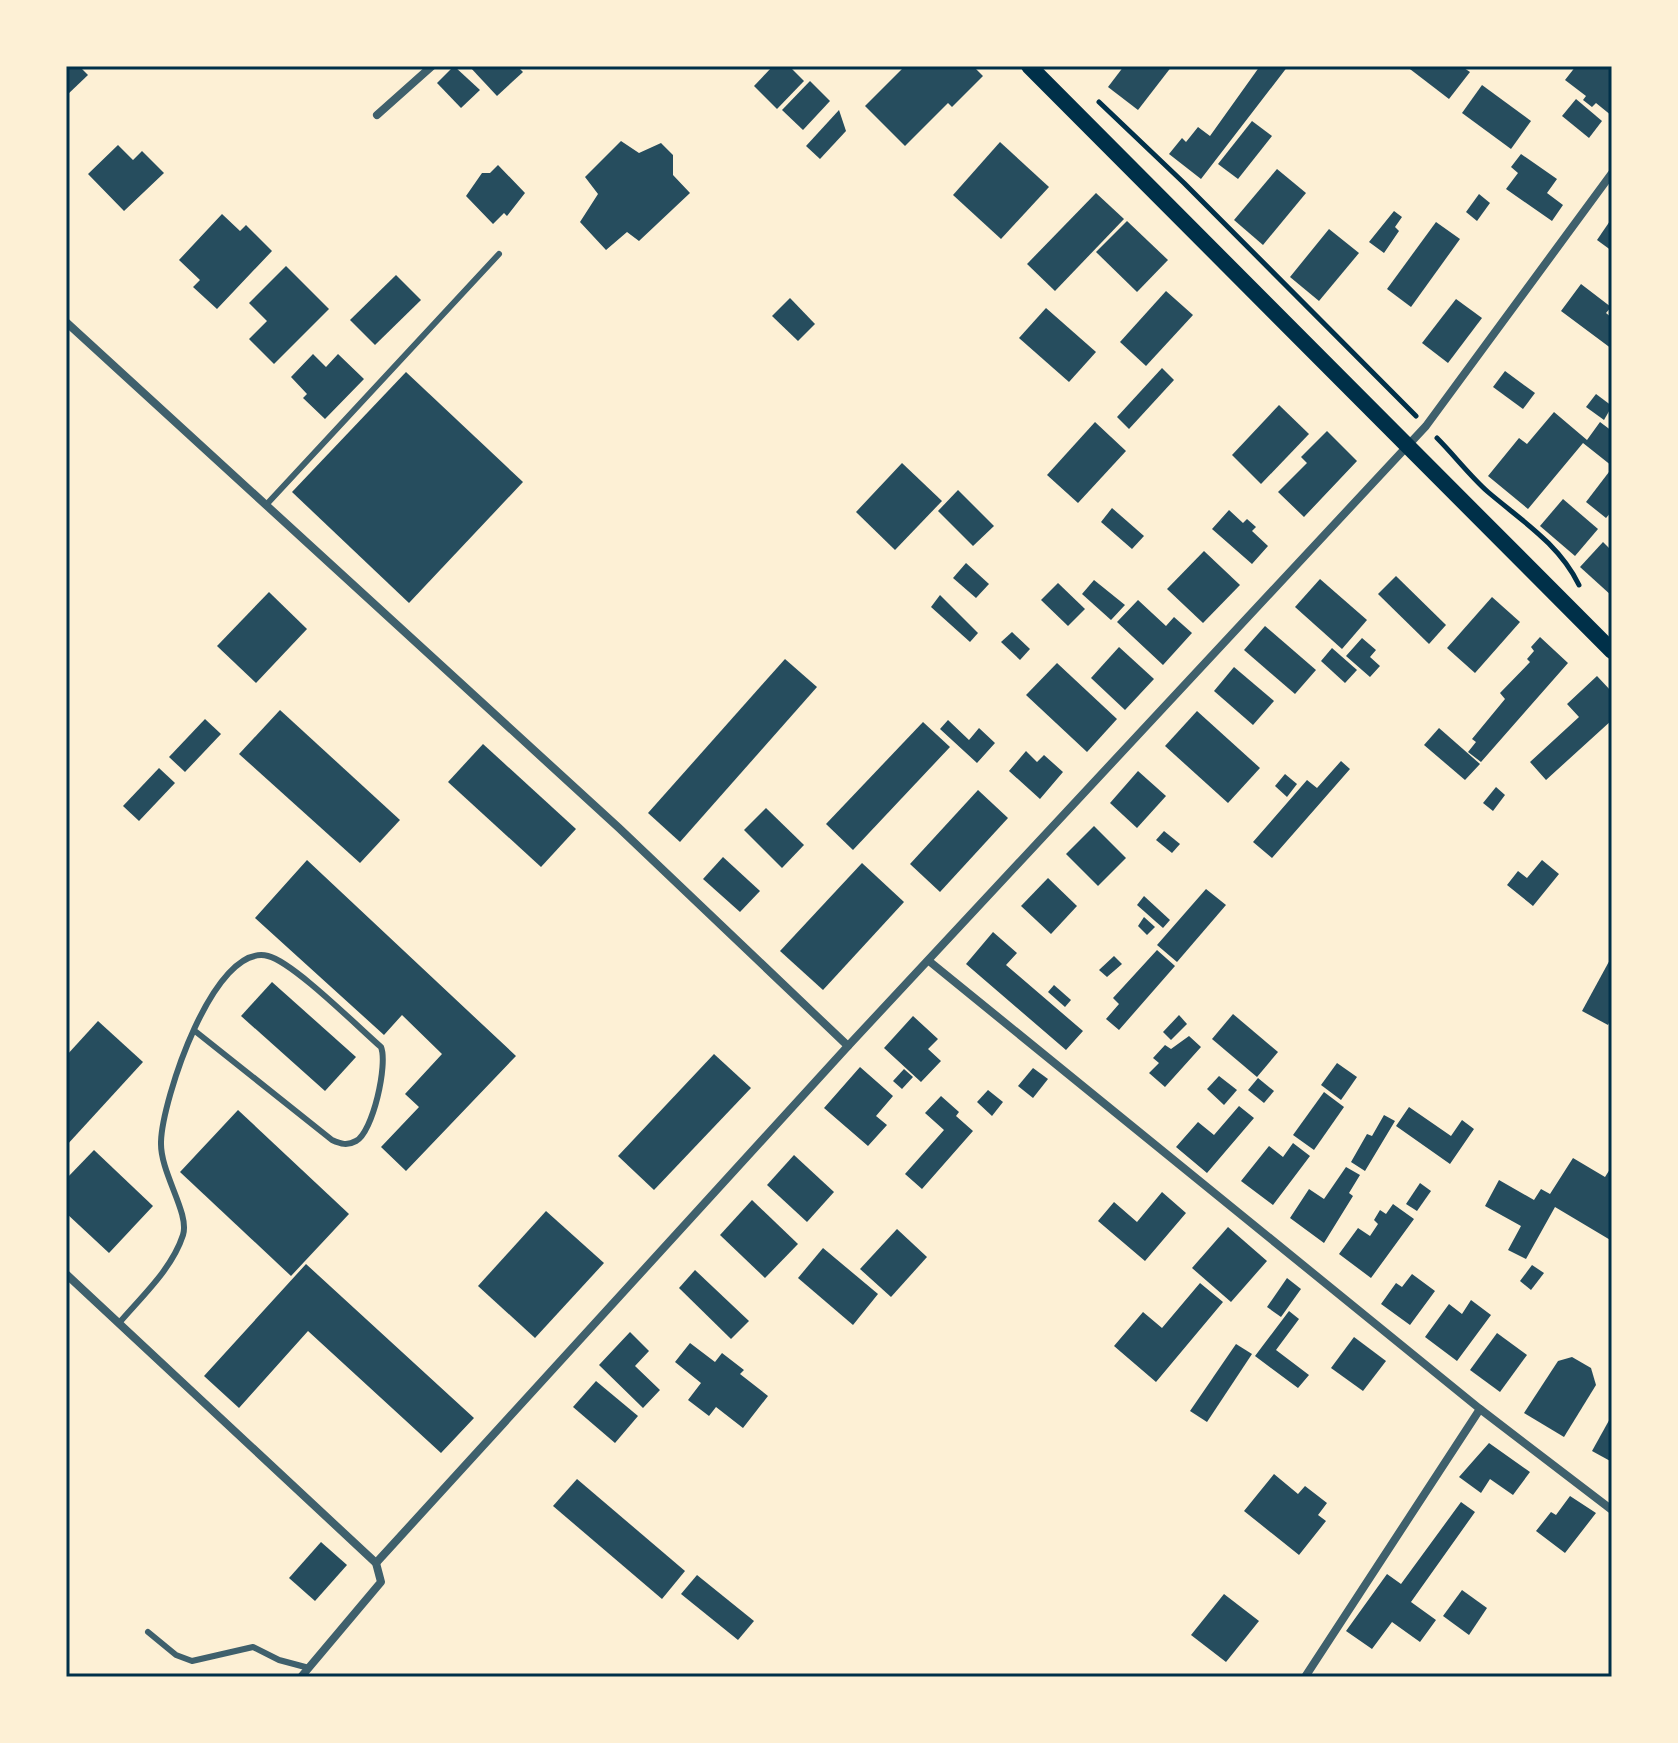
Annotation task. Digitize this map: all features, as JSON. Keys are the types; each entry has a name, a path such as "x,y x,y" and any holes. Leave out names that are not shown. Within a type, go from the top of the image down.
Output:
{"main road":[{"path":"1029,66 1612,650"}],"street":[{"path":"377,115 432,66"},
{"path":"376,1563 848,1046 1426,426 1612,173"},
{"path":"66,322 619,828 848,1046"},
{"path":"929,961 1480,1409 1612,1510"},
{"path":"66,1274 376,1563 381,1582 301,1677"},
{"path":"1305,1677 1480,1409"}],"lane":[{"path":"266,505 499,254"},
{"path":"119,1323 169,1265 184,1233 184,1219 162,1163 160,1140 165,1109 195,1031 214,990 231,968 245,957 257,954 281,961 381,1047 384,1071 365,1132 357,1141 344,1145 332,1140 195,1031"},
{"path":"148,1632 184,1659 192,1661 253,1647 279,1660 309,1668"}],"path":[{"path":"1094,98 1184,183 1488,491 1516,512 1555,549 1570,568 1584,595"}],"building":[{"path":"66,66 79,66 88,75 66,96"},
{"path":"454,66 480,90 461,108 437,83"},
{"path":"469,66 517,66 523,72 497,96"},
{"path":"773,66 789,66 804,81 777,109 754,86"},
{"path":"905,66 973,66 983,76 952,107 948,103 905,146 865,106"},
{"path":"1124,66 1172,66 1138,110 1108,87"},
{"path":"1260,66 1288,66 1201,179 1169,154 1182,138 1186,142 1198,127 1210,136"},
{"path":"1406,66 1461,66 1470,72 1449,99"},
{"path":"1576,66 1612,66 1612,116 1596,103 1592,107 1583,100 1586,96 1565,80"},
{"path":"810,81 830,101 803,130 782,110"},
{"path":"1482,85 1531,121 1511,149 1462,113"},
{"path":"1576,99 1602,121 1589,138 1562,116"},
{"path":"839,110 846,131 820,159 806,146"},
{"path":"1252,121 1272,136 1238,179 1218,164"},
{"path":"621,141 639,153 661,143 673,155 673,175 690,193 639,241 627,232 606,250 580,222 598,194 585,177"},
{"path":"1000,142 1049,187 1001,239 953,195"},
{"path":"118,145 133,160 142,151 164,173 124,211 88,174"},
{"path":"1521,154 1557,179 1547,193 1563,205 1552,221 1506,189 1518,173 1511,167"},
{"path":"498,165 525,193 507,216 504,213 493,224 466,196 482,173 490,173"},
{"path":"1277,169 1306,193 1263,245 1234,220"},
{"path":"1096,193 1124,219 1055,291 1027,264"},
{"path":"1479,194 1490,203 1477,221 1466,212"},
{"path":"1394,211 1402,217 1395,227 1399,231 1384,253 1369,242"},
{"path":"222,214 240,231 246,225 272,251 217,309 193,287 200,280 179,260"},
{"path":"1612,218 1612,251 1597,240"},
{"path":"1127,221 1168,260 1137,292 1096,252"},
{"path":"1436,222 1460,239 1411,307 1387,289"},
{"path":"1329,229 1359,253 1319,301 1290,277"},
{"path":"286,266 329,309 274,364 249,339 267,321 249,303"},
{"path":"396,275 421,300 375,345 350,320"},
{"path":"1581,284 1611,307 1606,313 1612,318 1612,349 1561,311"},
{"path":"1166,291 1193,315 1146,366 1120,342"},
{"path":"790,298 815,324 798,341 772,316"},
{"path":"1456,299 1482,318 1448,363 1422,343"},
{"path":"1046,308 1096,352 1069,382 1019,338"},
{"path":"313,354 326,367 338,354 364,379 325,419 303,398 307,394 291,377"},
{"path":"1162,368 1174,380 1129,429 1117,417"},
{"path":"1505,371 1535,393 1523,409 1493,387"},
{"path":"406,372 523,482 409,603 292,492"},
{"path":"1596,394 1612,406 1604,420 1586,407"},
{"path":"1279,405 1309,434 1261,484 1232,455"},
{"path":"1554,412 1587,440 1600,422 1612,431 1612,466 1583,443 1528,509 1488,476 1519,438 1527,444"},
{"path":"1095,422 1126,451 1078,503 1047,475"},
{"path":"1327,431 1357,461 1304,517 1278,492 1307,463 1301,457"},
{"path":"902,463 942,501 895,550 856,512"},
{"path":"1612,468 1612,511 1606,518 1586,502"},
{"path":"958,490 994,526 973,546 938,511"},
{"path":"1563,499 1598,529 1575,556 1540,526"},
{"path":"1112,508 1144,536 1132,549 1101,522"},
{"path":"1229,510 1243,523 1247,519 1256,527 1252,531 1268,546 1252,564 1212,529"},
{"path":"1603,542 1612,551 1612,596 1580,567"},
{"path":"1204,551 1240,585 1203,623 1167,589"},
{"path":"966,563 989,584 976,598 953,578"},
{"path":"1396,576 1446,625 1429,644 1378,594"},
{"path":"1320,579 1367,620 1342,649 1295,607"},
{"path":"1094,580 1125,605 1111,620 1082,594"},
{"path":"1058,583 1085,609 1068,626 1041,600"},
{"path":"269,592 307,629 256,683 217,646"},
{"path":"940,595 978,633 970,642 931,607"},
{"path":"1492,597 1520,622 1475,673 1447,648"},
{"path":"1138,600 1166,626 1174,617 1192,633 1163,665 1117,622"},
{"path":"1265,626 1316,670 1295,694 1244,650"},
{"path":"1012,632 1030,649 1020,660 1001,642"},
{"path":"1540,637 1568,663 1481,762 1468,752 1476,742 1472,739 1505,699 1500,693 1530,662 1527,659 1534,651 1531,647"},
{"path":"1362,638 1376,650 1370,657 1380,666 1370,677 1346,656"},
{"path":"1119,647 1154,679 1125,710 1091,678"},
{"path":"1332,648 1357,670 1345,683 1321,661"},
{"path":"785,659 817,687 680,842 648,813"},
{"path":"1057,663 1117,719 1087,752 1026,695"},
{"path":"1234,667 1274,701 1253,725 1214,691"},
{"path":"1597,676 1612,692 1612,720 1546,780 1530,762 1579,717 1567,704"},
{"path":"280,710 400,820 360,863 239,754"},
{"path":"1197,711 1260,768 1228,803 1165,746"},
{"path":"205,719 221,734 185,772 169,757"},
{"path":"948,720 969,740 979,728 995,743 977,763 940,729"},
{"path":"923,722 950,747 853,850 826,824"},
{"path":"1439,728 1480,764 1465,780 1424,745"},
{"path":"483,744 576,829 541,867 448,782"},
{"path":"1026,751 1037,762 1044,755 1063,772 1040,799 1009,771"},
{"path":"1341,761 1350,769 1272,858 1253,842 1307,780 1317,788"},
{"path":"159,768 175,783 139,821 123,806"},
{"path":"1138,771 1166,796 1137,828 1110,803"},
{"path":"1285,774 1297,784 1287,797 1275,786"},
{"path":"1496,787 1505,795 1493,811 1483,803"},
{"path":"978,790 1008,818 940,892 910,864"},
{"path":"766,808 804,845 782,868 744,830"},
{"path":"1094,826 1126,858 1098,886 1066,854"},
{"path":"1164,831 1180,844 1172,853 1156,840"},
{"path":"723,857 760,891 740,912 703,879"},
{"path":"307,860 516,1056 406,1171 381,1147 419,1107 405,1094 442,1054 402,1015 384,1035 255,918"},
{"path":"1542,860 1559,874 1533,906 1507,885 1518,871 1527,878"},
{"path":"862,863 904,902 823,990 780,951"},
{"path":"1048,878 1077,906 1051,934 1021,906"},
{"path":"1206,889 1226,905 1177,962 1157,945"},
{"path":"1144,896 1170,920 1163,928 1137,905"},
{"path":"1144,917 1155,927 1147,935 1138,926"},
{"path":"993,932 1017,953 1006,965 1083,1031 1066,1050 966,964"},
{"path":"1157,950 1175,966 1119,1030 1106,1019 1119,1004 1113,998"},
{"path":"1114,956 1122,964 1107,977 1099,970"},
{"path":"1612,956 1612,1017 1608,1025 1582,1011"},
{"path":"272,982 356,1057 325,1091 241,1016"},
{"path":"1054,985 1071,1000 1065,1007 1048,992"},
{"path":"1233,1014 1278,1052 1257,1077 1212,1039"},
{"path":"1179,1015 1187,1024 1171,1040 1163,1032"},
{"path":"913,1016 938,1039 928,1049 941,1061 921,1082 884,1048"},
{"path":"98,1021 143,1062 66,1146 66,1056"},
{"path":"1189,1036 1201,1047 1165,1087 1149,1073 1159,1063 1153,1058 1165,1045 1171,1049"},
{"path":"714,1054 751,1088 654,1190 618,1156"},
{"path":"1337,1063 1357,1077 1341,1100 1321,1085"},
{"path":"860,1067 893,1096 876,1116 887,1125 868,1146 824,1108"},
{"path":"1033,1068 1048,1079 1033,1098 1018,1086"},
{"path":"904,1069 913,1077 902,1089 893,1081"},
{"path":"1219,1076 1237,1090 1224,1105 1207,1089"},
{"path":"1258,1078 1274,1091 1264,1103 1248,1090"},
{"path":"988,1090 1003,1102 992,1116 977,1102"},
{"path":"1324,1092 1344,1107 1314,1150 1293,1135"},
{"path":"941,1096 959,1112 956,1116 973,1131 922,1189 905,1174 944,1130 925,1113"},
{"path":"1239,1106 1254,1118 1207,1173 1176,1147 1198,1122 1214,1135"},
{"path":"1409,1107 1451,1136 1462,1120 1474,1129 1450,1164 1396,1126"},
{"path":"238,1110 349,1214 291,1276 180,1172"},
{"path":"1384,1115 1395,1121 1365,1171 1351,1162 1367,1134 1372,1136"},
{"path":"1293,1143 1310,1156 1273,1205 1241,1181 1269,1146 1283,1157"},
{"path":"94,1150 153,1206 109,1253 66,1213 66,1179"},
{"path":"794,1155 834,1192 807,1222 767,1185"},
{"path":"1573,1158 1605,1177 1612,1166 1612,1241 1555,1207 1526,1259 1508,1250 1521,1226 1485,1206 1499,1180 1534,1200 1541,1189 1550,1194"},
{"path":"1346,1167 1360,1175 1349,1193 1353,1196 1324,1243 1290,1218 1309,1189 1324,1199"},
{"path":"1420,1183 1431,1191 1417,1211 1406,1204"},
{"path":"1162,1192 1186,1213 1145,1261 1098,1221 1114,1202 1137,1222"},
{"path":"752,1200 798,1244 765,1278 720,1235"},
{"path":"1393,1204 1414,1219 1371,1278 1339,1254 1358,1228 1370,1236 1378,1224 1374,1220 1380,1210 1386,1214"},
{"path":"546,1211 604,1263 535,1338 478,1286"},
{"path":"1228,1227 1267,1261 1231,1302 1192,1268"},
{"path":"897,1229 927,1257 891,1297 860,1269"},
{"path":"823,1248 878,1294 853,1325 798,1278"},
{"path":"306,1264 474,1418 441,1453 308,1331 239,1408 204,1376"},
{"path":"1532,1265 1544,1273 1531,1290 1520,1281"},
{"path":"695,1270 749,1321 731,1339 679,1288"},
{"path":"1412,1274 1435,1291 1410,1325 1381,1304 1396,1283 1402,1287"},
{"path":"1287,1278 1301,1289 1281,1317 1267,1307"},
{"path":"1200,1283 1223,1302 1156,1382 1114,1346 1143,1312 1162,1328"},
{"path":"1471,1300 1491,1315 1457,1361 1425,1337 1449,1304 1462,1314"},
{"path":"1289,1311 1299,1319 1276,1350 1309,1375 1298,1388 1255,1356"},
{"path":"630,1332 649,1351 635,1366 660,1390 643,1408 599,1365"},
{"path":"1497,1333 1527,1355 1500,1392 1470,1370"},
{"path":"1354,1337 1386,1361 1363,1391 1331,1368"},
{"path":"690,1343 715,1362 722,1353 744,1370 740,1374 768,1396 743,1428 716,1407 709,1416 688,1400 701,1383 675,1362"},
{"path":"1236,1344 1252,1354 1207,1422 1190,1411"},
{"path":"1572,1357 1591,1368 1596,1385 1564,1437 1524,1413 1558,1361"},
{"path":"596,1381 638,1416 615,1443 573,1407"},
{"path":"1612,1415 1612,1462 1592,1451"},
{"path":"1489,1443 1530,1472 1513,1495 1490,1479 1481,1493 1459,1477"},
{"path":"1274,1474 1298,1494 1305,1486 1327,1503 1318,1515 1326,1521 1299,1555 1244,1511"},
{"path":"577,1479 685,1571 662,1599 553,1506"},
{"path":"1570,1496 1596,1513 1565,1553 1536,1531 1551,1512 1556,1515"},
{"path":"1461,1502 1475,1512 1411,1602 1436,1620 1420,1642 1392,1622 1372,1649 1346,1631 1387,1574 1401,1584"},
{"path":"321,1542 347,1565 315,1601 289,1578"},
{"path":"697,1575 754,1621 738,1640 681,1594"},
{"path":"1462,1590 1487,1608 1469,1635 1443,1616"},
{"path":"1224,1594 1259,1621 1226,1662 1191,1635"}]}
